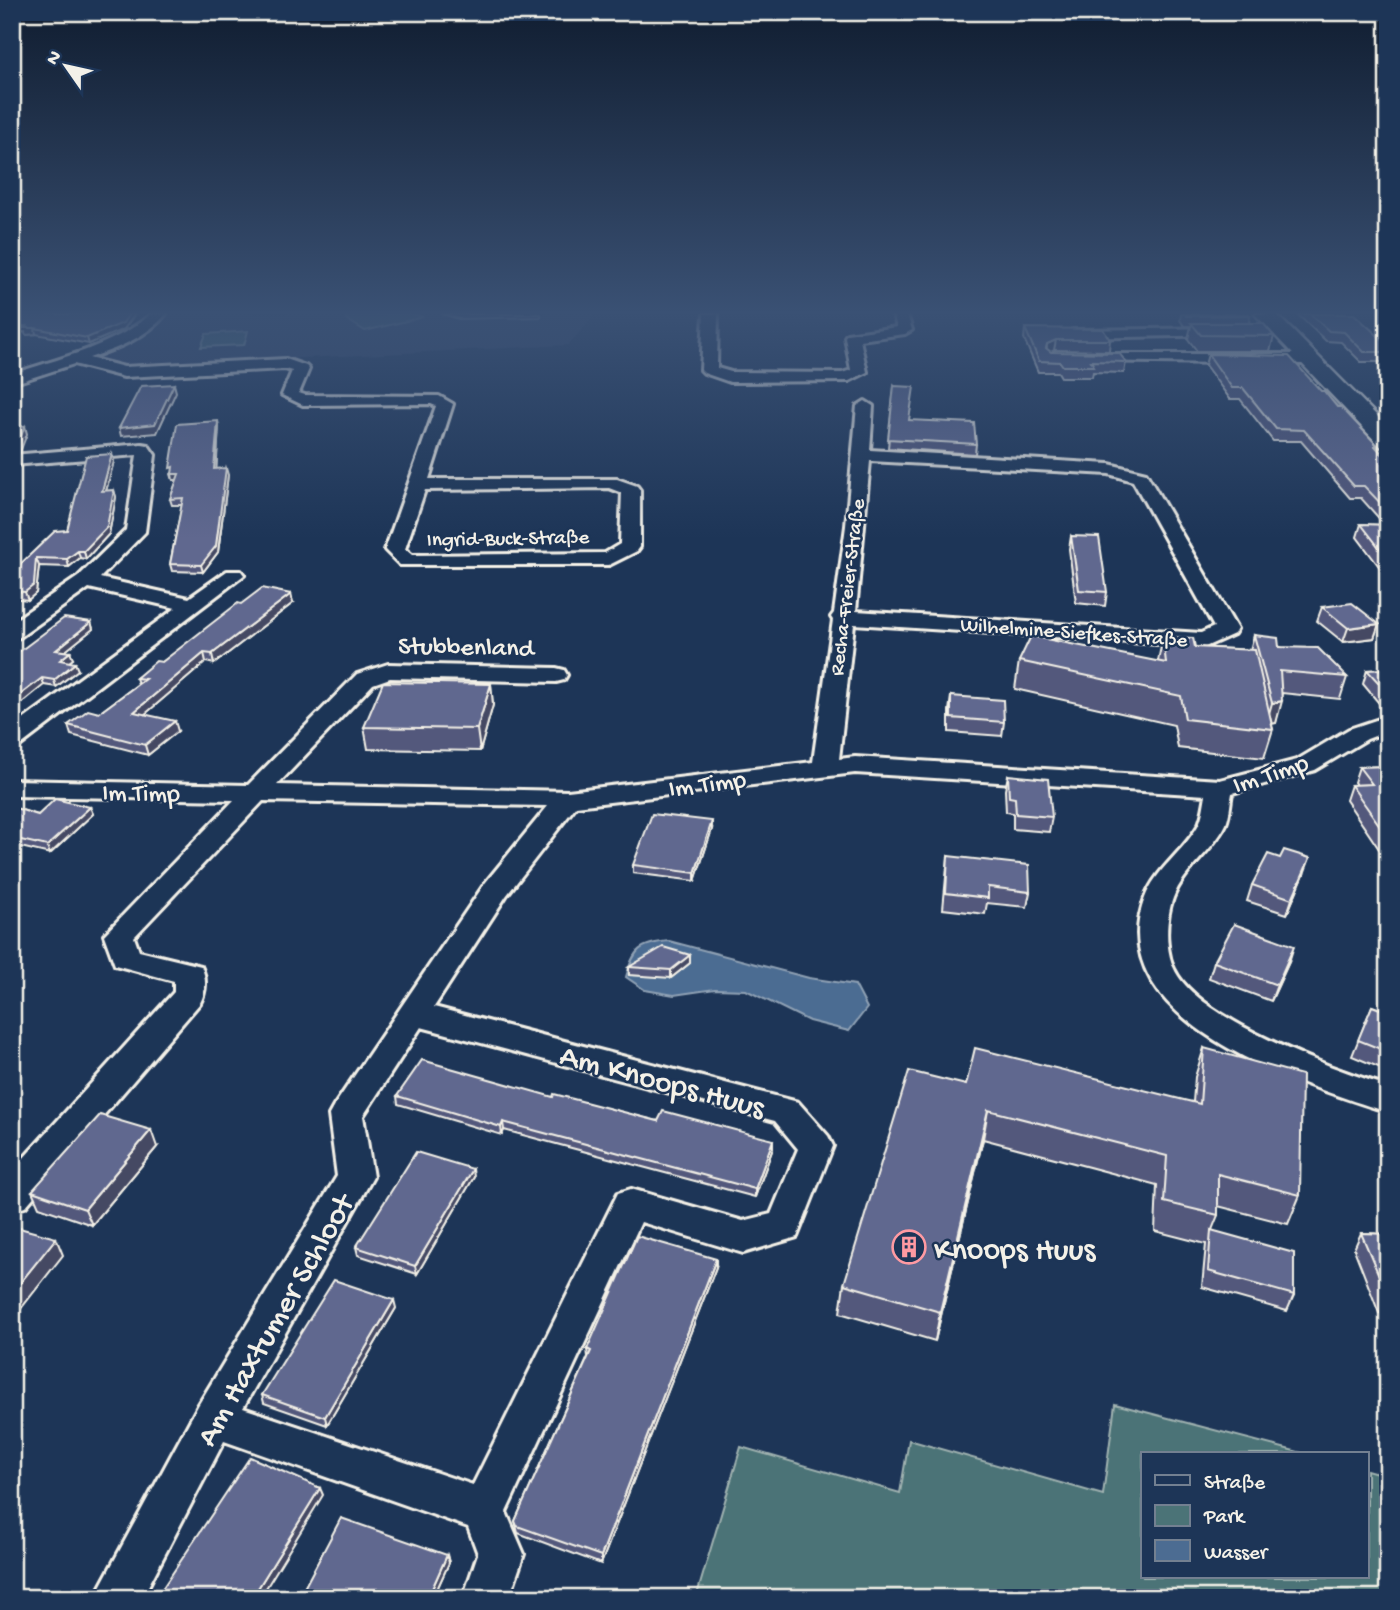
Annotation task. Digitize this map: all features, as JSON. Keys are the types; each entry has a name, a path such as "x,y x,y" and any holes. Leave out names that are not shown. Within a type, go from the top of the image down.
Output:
{"main road":[{"path":"1337,389 1388,441"}],"street":[{"name":"Ingrid-Buck-Straße","path":"292,389 290,395 303,400 433,399 445,404 395,550 407,561 609,559 629,547 631,490 611,483 418,485"},
{"name":"Recha-Freier-Straße","path":"825,768 842,617 856,526 864,406"},
{"path":"12,460 142,449 146,455 135,532 85,581 12,632"},
{"name":"Wilhelmine-Siefkes-Straße","path":"842,617 1205,640 1226,629 1140,477 1109,468 860,455"},
{"path":"12,740 233,575"},
{"path":"85,581 191,605"},
{"name":"Stubbenland","path":"12,1196 189,995 190,974 126,958 119,935 365,679 388,671 556,675"},
{"name":"Im Timp","path":"12,788 568,799 855,765 1220,788 1306,765 1358,734 1388,723"},
{"path":"1220,788 1213,823 1159,897 1154,936 1155,958 1167,984 1202,1017 1271,1054 1343,1086 1388,1099"},
{"name":"Am Haxtumer Schloot","path":"117,1598 214,1418 355,1177 346,1115 496,890 568,799"},
{"name":"Am Knoops Huus","path":"415,1014 786,1111 816,1146 784,1226 743,1237 631,1203 484,1511"},
{"path":"214,1418 484,1511 501,1554 486,1598"}],"green space":[{"path":"1115,1404 1298,1452 1141,1452 1141,1578 1368,1578 1368,1470 1388,1476 1388,1598 696,1598 741,1447 900,1493 909,1440 1103,1495"}],"water":[{"path":"669,941 809,978 855,985 867,1008 849,1031 809,1021 746,990 715,989 674,995 645,990 626,977 639,950 644,946"}],"building":[{"path":"139,389 172,389 155,424 119,428"},
{"path":"894,389 914,389 909,420 974,423 976,444 888,439"},
{"path":"1244,389 1324,391 1378,446 1375,446 1388,460 1388,511 1364,486 1354,486 1304,430 1276,429"},
{"path":"218,421 214,469 226,468 216,546 201,565 170,564 183,498 170,499 179,474 172,474 173,467 170,468 177,424"},
{"path":"25,426 18,444 12,446 12,427"},
{"path":"112,454 102,491 114,490 107,527 84,551 78,551 67,559 36,558 34,585 25,592 12,591 12,572 55,531 67,530 86,456"},
{"path":"1361,524 1388,525 1388,559"},
{"path":"1071,536 1099,537 1107,592 1079,590"},
{"path":"262,588 291,594 212,654 204,653 134,712 175,721 145,745 68,725 88,710 99,713 145,679 136,678 156,661 162,662 238,603 241,604"},
{"path":"1352,603 1379,624 1348,628 1322,607"},
{"path":"64,618 91,622 56,650 70,652 60,660 75,663 54,680 42,678 12,701 12,657"},
{"path":"1254,635 1278,638 1279,647 1318,648 1347,677 1280,671 1282,701 1272,703"},
{"path":"1031,636 1166,663 1163,637 1193,638 1195,647 1255,650 1273,729 1185,719 1181,696 1019,661"},
{"path":"1388,669 1388,692 1387,692 1367,670"},
{"path":"383,682 491,684 477,729 364,727"},
{"path":"951,696 1003,700 1004,722 951,718"},
{"path":"1388,766 1388,833 1385,833 1351,785 1372,784 1359,767"},
{"path":"1008,775 1048,779 1052,817 1016,814 1015,798 1009,797"},
{"path":"55,799 90,807 47,846 12,838 12,807 38,815"},
{"path":"652,814 712,821 695,873 633,865"},
{"path":"1284,850 1310,858 1292,899 1252,885 1268,854 1280,858"},
{"path":"948,856 1029,865 1030,892 988,887 988,898 946,893"},
{"path":"1234,924 1294,946 1277,985 1214,962"},
{"path":"663,947 690,955 671,970 629,967"},
{"path":"1372,1006 1388,1012 1388,1052 1358,1040"},
{"path":"975,1048 1200,1104 1204,1048 1302,1075 1300,1195 1218,1174 1218,1215 1164,1202 1167,1156 988,1110 940,1312 844,1284 909,1071 966,1085"},
{"path":"422,1060 553,1097 554,1094 658,1121 663,1111 773,1140 755,1189 503,1122 501,1127 397,1096"},
{"path":"100,1115 151,1130 85,1209 32,1191"},
{"path":"416,1152 473,1169 415,1266 356,1247"},
{"path":"12,1226 56,1238 12,1293"},
{"path":"1211,1230 1294,1253 1294,1295 1208,1271"},
{"path":"1361,1233 1388,1234 1388,1297"},
{"path":"637,1236 716,1259 601,1556 517,1526 515,1521 591,1351 587,1349"},
{"path":"334,1280 394,1300 325,1417 262,1395"},
{"path":"250,1457 320,1488 252,1598 156,1598"},
{"path":"341,1518 447,1555 428,1598 319,1598 302,1592"},
{"path":"538,1593 549,1598 536,1598"}],"place":[{"name":"Knoops Huus","path":"909,1247"}]}
